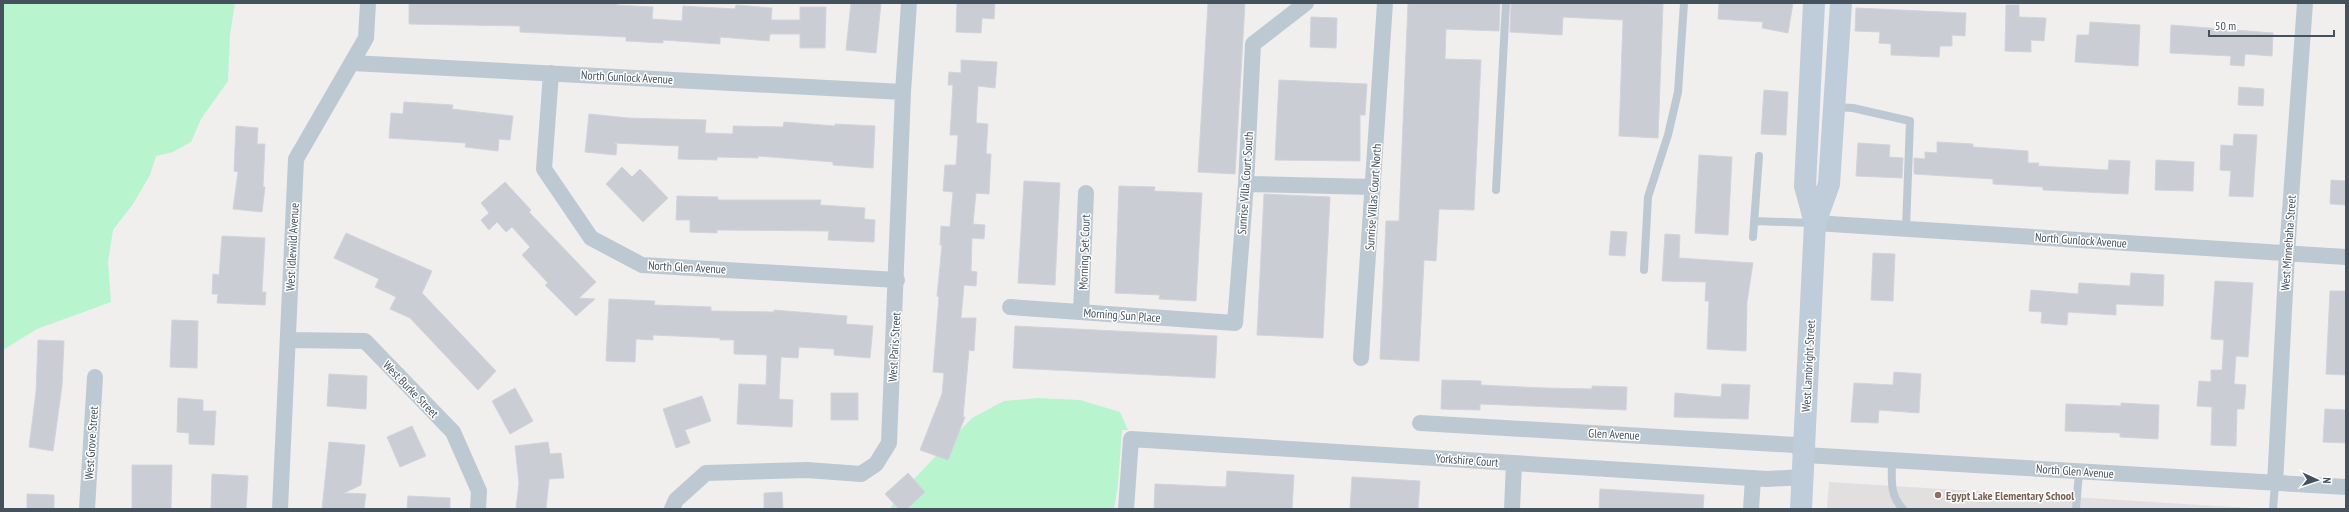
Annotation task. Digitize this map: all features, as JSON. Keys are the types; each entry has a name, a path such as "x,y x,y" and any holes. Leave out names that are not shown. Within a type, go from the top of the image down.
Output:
{"main road":[{"name":"West Lambright Street","path":"1814,3 1806,186 1816,223"},
{"name":"West Lambright Street","path":"1801,509 1816,223 1829,184 1841,3"}],"street":[{"name":"West Idlewild Avenue","path":"280,509 296,159 366,38 368,3"},
{"name":"West Paris Street","path":"672,509 676,500 706,473 807,470 861,474 876,464 889,443 897,280 903,92 909,3"},
{"name":"Sunrise Villa Court South","path":"1235,323 1246,184 1254,44 1306,3"},
{"name":"Sunrise Villas Court North","path":"1361,358 1374,186 1385,3"},
{"name":"West Minnehaha Street","path":"2275,484 2287,253 2305,3"},
{"name":"North Gunlock Avenue","path":"352,63 903,92"},
{"name":"North Glen Avenue","path":"551,73 544,169 591,238 642,265 897,280"},
{"path":"1246,184 1374,186"},
{"name":"Morning Set Court","path":"1081,312 1086,193"},
{"name":"North Gunlock Avenue","path":"1816,223 2346,257"},
{"name":"Morning Sun Place","path":"1010,307 1235,323"},
{"name":"West Burke Street","path":"288,340 365,342 453,432 479,491 478,509"},
{"name":"West Grove Street","path":"87,509 95,376"},
{"name":"Glen Avenue","path":"1420,423 1795,445 1805,455"},
{"name":"Yorkshire Court","path":"1126,509 1131,439 1753,478 1803,477"},
{"name":"North Glen Avenue","path":"1805,455 2346,487"},
{"path":"1512,509 1514,463"},
{"path":"1751,509 1753,478"}],"lane":[{"path":"1496,190 1506,3"},
{"path":"1644,270 1648,197 1668,135 1678,92 1684,3"},
{"path":"1834,107 1853,108 1910,121 1906,228"},
{"path":"1753,237 1759,156"},
{"path":"1754,220 1816,223"},
{"path":"1892,460 1892,488 1895,501 1903,509"},
{"path":"2076,509 2080,472"},
{"path":"2273,509 2275,484"}],"shaded area":[{"name":"Egypt Lake Elementary School","path":"1829,482 2265,509 1827,509"}],"green space":[{"path":"3,3 235,3 230,35 228,81 201,119 191,142 173,152 156,156 150,175 133,204 113,230 108,262 111,302 37,329 3,350"},
{"path":"1038,398 1080,400 1120,412 1128,430 1122,430 1118,484 1114,509 890,509 897,497 972,418 1004,401"}],"building":[{"path":"409,3 617,3 617,5 653,7 652,19 682,21 683,6 735,9 736,5 772,8 771,20 800,20 800,7 826,7 825,48 800,48 800,34 770,34 769,41 720,37 720,44 663,40 663,43 626,41 626,37 520,32 520,26 409,24"},
{"path":"851,3 881,3 876,53 846,50"},
{"path":"957,3 995,3 994,19 982,18 981,33 956,32"},
{"path":"1208,3 1245,3 1235,174 1198,172"},
{"path":"1408,3 1500,3 1499,31 1446,29 1445,59 1481,60 1474,210 1439,209 1436,261 1424,260 1419,361 1380,359 1386,221 1399,221"},
{"path":"1511,3 1663,4 1658,138 1619,136 1623,20 1563,17 1562,35 1510,32"},
{"path":"1719,3 1793,3 1788,33 1762,28 1763,22 1718,19"},
{"path":"2006,5 2019,5 2019,17 2046,18 2044,41 2031,40 2031,52 2005,51"},
{"path":"1856,8 1966,13 1965,36 1952,35 1952,46 1940,46 1939,57 1891,55 1891,44 1879,43 1880,32 1855,31"},
{"path":"1311,17 1337,18 1336,48 1310,47"},
{"path":"2090,22 2140,25 2138,66 2075,62 2077,35 2089,35"},
{"path":"2171,25 2273,33 2272,56 2245,54 2244,66 2230,65 2231,56 2170,53"},
{"path":"961,60 997,62 995,88 978,86 976,123 988,124 986,154 991,154 989,194 976,193 973,224 985,225 984,239 972,238 971,271 977,272 976,286 964,285 961,318 976,318 974,351 969,350 963,417 965,417 948,460 920,450 942,394 944,373 933,372 939,297 937,296 942,245 940,245 941,226 950,227 953,192 943,191 945,165 956,165 958,135 950,135 953,85 948,85 949,72 961,73"},
{"path":"1279,80 1367,84 1365,115 1360,115 1360,161 1275,160"},
{"path":"2239,87 2264,89 2263,106 2238,105"},
{"path":"1764,90 1788,92 1786,135 1761,134"},
{"path":"404,102 453,105 452,109 513,116 510,140 499,139 498,151 465,147 466,143 389,138 391,113 403,114"},
{"path":"589,114 628,118 706,120 705,133 733,134 733,126 783,127 784,122 835,126 835,124 875,126 873,168 833,165 833,162 758,156 758,158 717,157 717,160 678,159 679,146 614,143 617,145 616,155 585,152"},
{"path":"236,126 258,128 257,144 265,144 263,187 265,187 262,212 233,209 238,172 234,171"},
{"path":"2234,134 2257,135 2253,197 2229,196 2231,171 2220,170 2221,145 2233,146"},
{"path":"1937,142 1973,144 1973,147 2028,151 2028,163 2039,163 2038,166 2108,170 2109,160 2130,161 2128,194 2043,190 2043,187 1993,184 1993,179 1914,174 1914,158 1925,159 1925,152 1937,153"},
{"path":"1858,143 1890,145 1889,157 1903,158 1902,178 1856,176"},
{"path":"1699,155 1732,157 1728,235 1695,233"},
{"path":"2156,160 2194,162 2193,191 2155,190"},
{"path":"622,167 632,177 640,169 668,198 643,222 606,184"},
{"path":"2331,180 2346,181 2346,205 2330,204"},
{"path":"1024,181 1060,183 1055,285 1018,283"},
{"path":"505,182 531,210 529,212 596,282 579,298 595,299 576,316 545,285 548,283 522,255 530,247 512,227 506,232 497,222 489,230 481,220 489,213 481,203"},
{"path":"1119,186 1155,187 1154,191 1202,193 1196,301 1159,299 1160,295 1115,293"},
{"path":"1264,194 1330,197 1323,338 1257,335"},
{"path":"677,196 718,197 718,200 821,200 820,205 865,208 864,219 875,220 874,242 828,240 829,231 717,230 717,233 690,232 690,220 676,220"},
{"path":"1611,231 1627,232 1625,256 1609,255"},
{"path":"346,233 432,271 422,293 496,371 478,390 410,318 390,309 396,297 375,287 379,279 334,258"},
{"path":"1665,234 1680,235 1679,258 1753,263 1747,302 1746,351 1707,349 1709,301 1705,301 1706,282 1662,281"},
{"path":"222,236 265,238 262,292 266,292 265,305 217,303 218,294 212,294 213,274 219,275"},
{"path":"1873,253 1895,254 1893,301 1871,300"},
{"path":"2131,273 2164,275 2163,306 2116,304 2116,315 2068,312 2067,325 2041,323 2042,312 2029,311 2031,290 2078,294 2079,283 2130,286"},
{"path":"2215,281 2253,283 2248,357 2236,356 2234,384 2246,385 2244,409 2237,409 2236,446 2211,445 2212,407 2197,406 2199,381 2211,382 2211,370 2222,370 2224,340 2211,339"},
{"path":"2330,291 2346,291 2346,375 2326,374"},
{"path":"609,299 655,301 654,305 711,307 711,311 774,312 774,310 847,316 846,324 873,326 870,358 834,355 834,349 799,347 798,358 781,357 779,399 793,400 792,427 737,424 739,384 766,385 767,355 734,354 734,340 653,335 653,340 636,339 635,362 606,361"},
{"path":"172,320 198,321 197,368 170,367"},
{"path":"1015,326 1217,336 1215,378 1013,368"},
{"path":"38,340 64,341 62,386 53,451 29,447 36,392"},
{"path":"1894,372 1921,374 1919,413 1879,410 1878,423 1851,422 1854,383 1893,385"},
{"path":"329,374 367,376 366,409 327,406"},
{"path":"1442,380 1481,381 1481,385 1544,388 1592,389 1592,386 1627,387 1626,410 1480,404 1480,410 1441,409"},
{"path":"1722,384 1750,385 1748,419 1674,417 1675,393 1721,397"},
{"path":"515,388 533,421 510,434 492,401"},
{"path":"831,393 858,393 858,420 831,420"},
{"path":"702,396 711,421 685,430 690,443 676,448 663,409"},
{"path":"178,398 203,400 203,411 216,411 214,445 189,444 189,433 177,432"},
{"path":"2121,403 2159,405 2158,439 2120,437 2120,433 2065,431 2066,404 2121,406"},
{"path":"2325,409 2346,410 2346,443 2323,442"},
{"path":"412,426 426,456 400,467 387,437"},
{"path":"329,442 365,445 361,485 344,493 366,494 364,509 322,509"},
{"path":"548,442 550,454 561,453 564,478 549,479 546,509 516,509 519,483 515,446"},
{"path":"132,465 172,465 171,509 132,509"},
{"path":"1227,471 1294,475 1292,509 1154,509 1155,484 1226,487"},
{"path":"908,473 925,492 907,509 899,509 885,494"},
{"path":"212,474 248,476 246,509 211,509"},
{"path":"1352,477 1420,481 1418,509 1350,509"},
{"path":"1600,489 1704,495 1703,509 1599,509"},
{"path":"782,492 783,509 764,509 764,493"},
{"path":"27,494 54,495 54,509 27,509"},
{"path":"408,496 450,498 450,509 407,509"}],"place":[{"name":"Egypt Lake Elementary School","path":"1938,495"}]}
